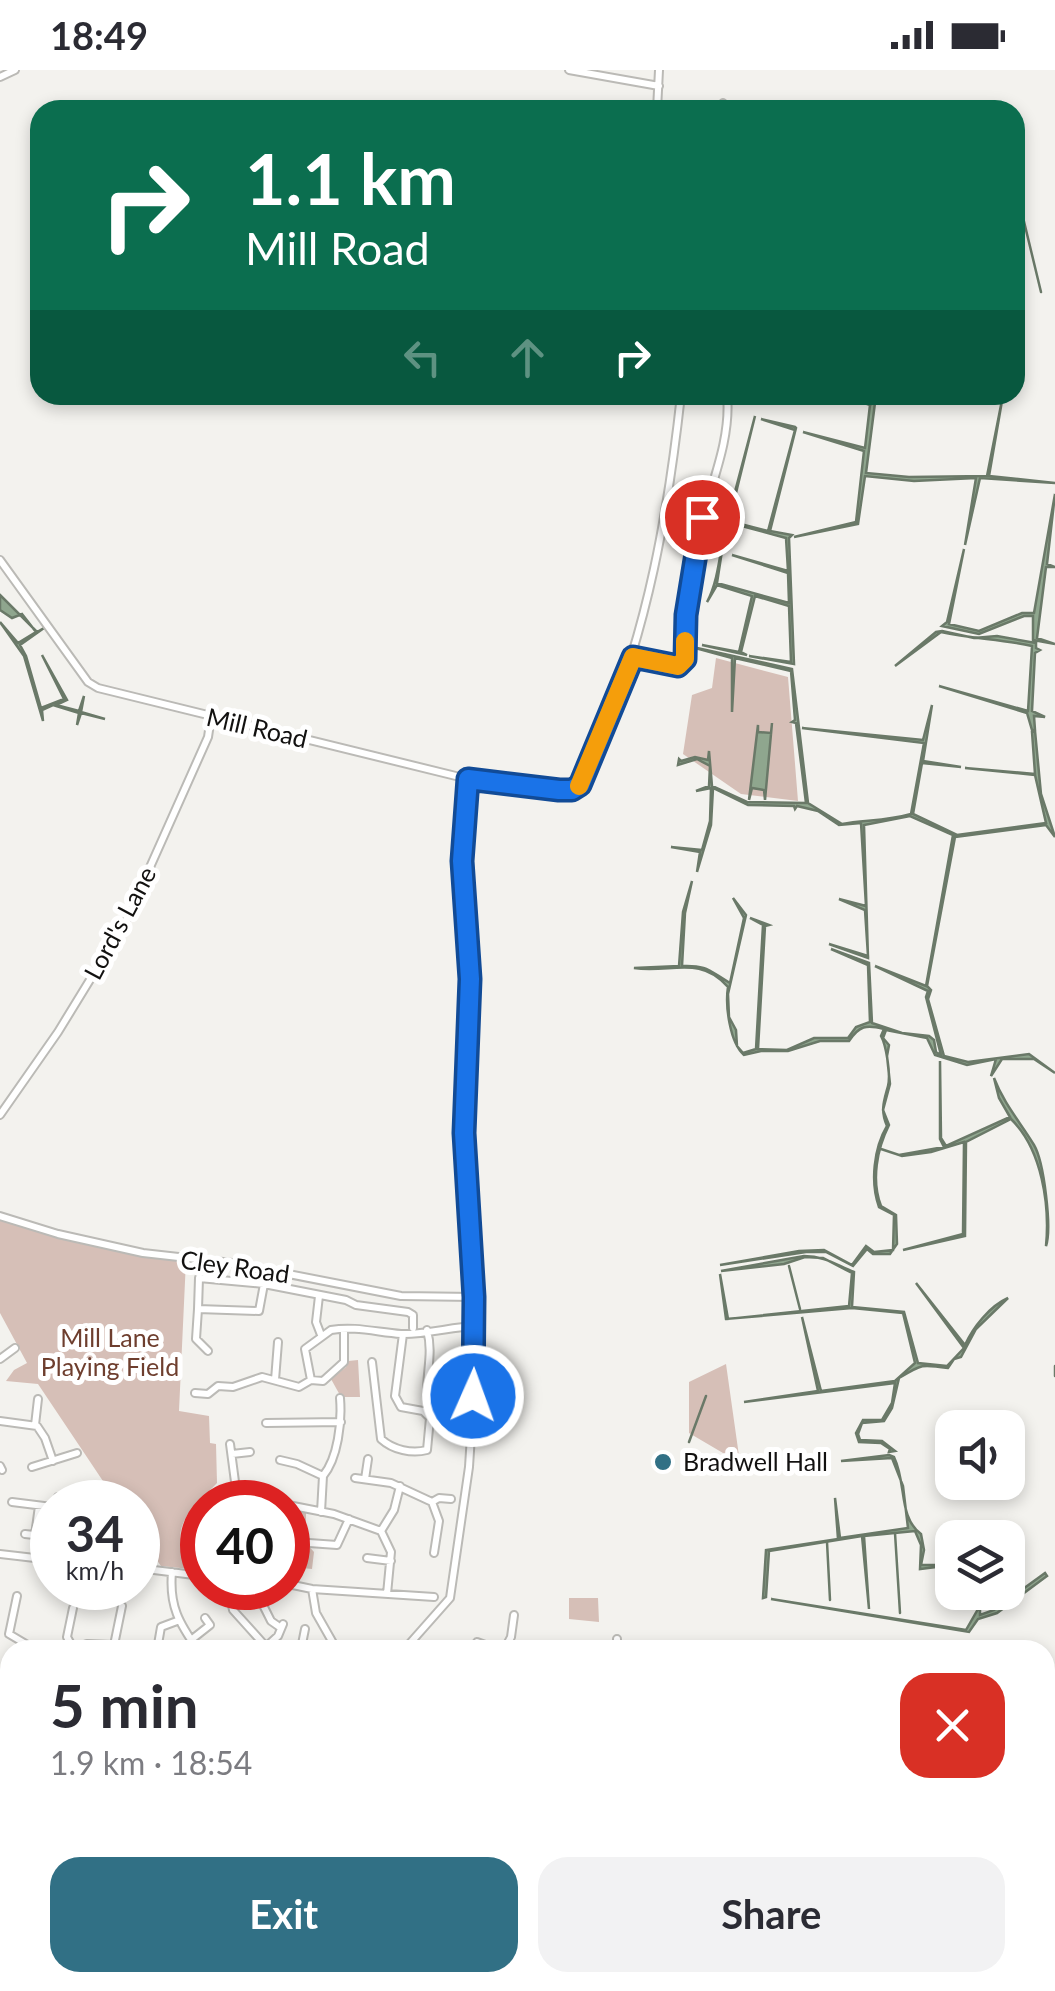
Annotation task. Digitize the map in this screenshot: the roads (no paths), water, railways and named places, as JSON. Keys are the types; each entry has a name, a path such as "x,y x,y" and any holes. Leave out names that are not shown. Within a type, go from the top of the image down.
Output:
{"street":[{"path":"0,77 15,70"},
{"path":"569,70 658,86"},
{"path":"657,100 659,70"},
{"path":"680,405 671,486 651,590 633,657 678,666 685,659 686,615 697,540 720,455 727,405"},
{"name":"Mill Road","path":"0,560 88,682 98,688 468,779 559,790 576,788 593,758 633,657"},
{"name":"Lord's Lane","path":"0,1116 58,1032 144,884 208,736 211,717"},
{"path":"413,1640 450,1598 469,1467 475,1371 464,1133 470,979 462,861 468,779"},
{"name":"Cley Road","path":"0,1216 58,1234 152,1255 232,1263 401,1296 474,1297"},
{"path":"208,1350 192,1339 199,1278 264,1284 412,1313 413,1328"},
{"path":"198,1308 259,1310 264,1284"},
{"path":"319,1296 316,1322 321,1335"},
{"path":"311,1380 305,1349 334,1329 344,1331 354,1326 403,1334 474,1326"},
{"path":"427,1330 432,1350 427,1392"},
{"path":"199,1397 218,1386 233,1388 262,1377 298,1387 311,1380 323,1380 344,1362 344,1331"},
{"path":"372,1362 381,1439 396,1448 427,1450 430,1418 423,1412 401,1408 394,1396 403,1334"},
{"path":"275,1380 278,1342"},
{"path":"1,1356 15,1348"},
{"path":"321,1512 323,1476 332,1466 341,1422 340,1398"},
{"path":"35,1425 38,1399"},
{"path":"0,1421 35,1425 46,1438 53,1461"},
{"path":"266,1424 341,1422"},
{"path":"230,1444 235,1480"},
{"path":"232,1454 250,1452"},
{"path":"35,1469 77,1453"},
{"path":"366,1479 368,1459"},
{"path":"280,1460 323,1476"},
{"path":"354,1478 400,1486 432,1502 439,1521 434,1553"},
{"path":"381,1531 394,1510 400,1486"},
{"path":"432,1502 451,1499"},
{"path":"13,1503 30,1505"},
{"path":"310,1509 381,1531 389,1543 391,1560 387,1594"},
{"path":"310,1543 337,1545 348,1519"},
{"path":"25,1534 30,1534"},
{"path":"0,1554 30,1557"},
{"path":"367,1558 391,1560"},
{"path":"160,1571 180,1573"},
{"path":"172,1572 170,1598 177,1620 191,1640 210,1626 205,1618"},
{"path":"331,1640 316,1613 312,1589 431,1599"},
{"path":"17,1596 9,1634 19,1640"},
{"path":"68,1640 73,1610"},
{"path":"115,1640 121,1610"},
{"path":"233,1610 261,1640"},
{"path":"266,1610 271,1621 282,1626 273,1640"},
{"path":"509,1640 514,1615"},
{"path":"159,1640 161,1627 177,1620"},
{"path":"303,1640 305,1629"}],"waterway":[{"path":"1025,226 1041,292"},
{"path":"789,1266 800,1309"},
{"path":"1055,1366 1055,1376"},
{"path":"689,1442 706,1396"},
{"path":"895,1533 900,1613"},
{"path":"827,1542 830,1600"}],"place":[{"name":"Bradwell Hall","path":"663,1462"}],"park label":[{"name":"Mill Lane Playing Field","path":"110,1352"}]}
